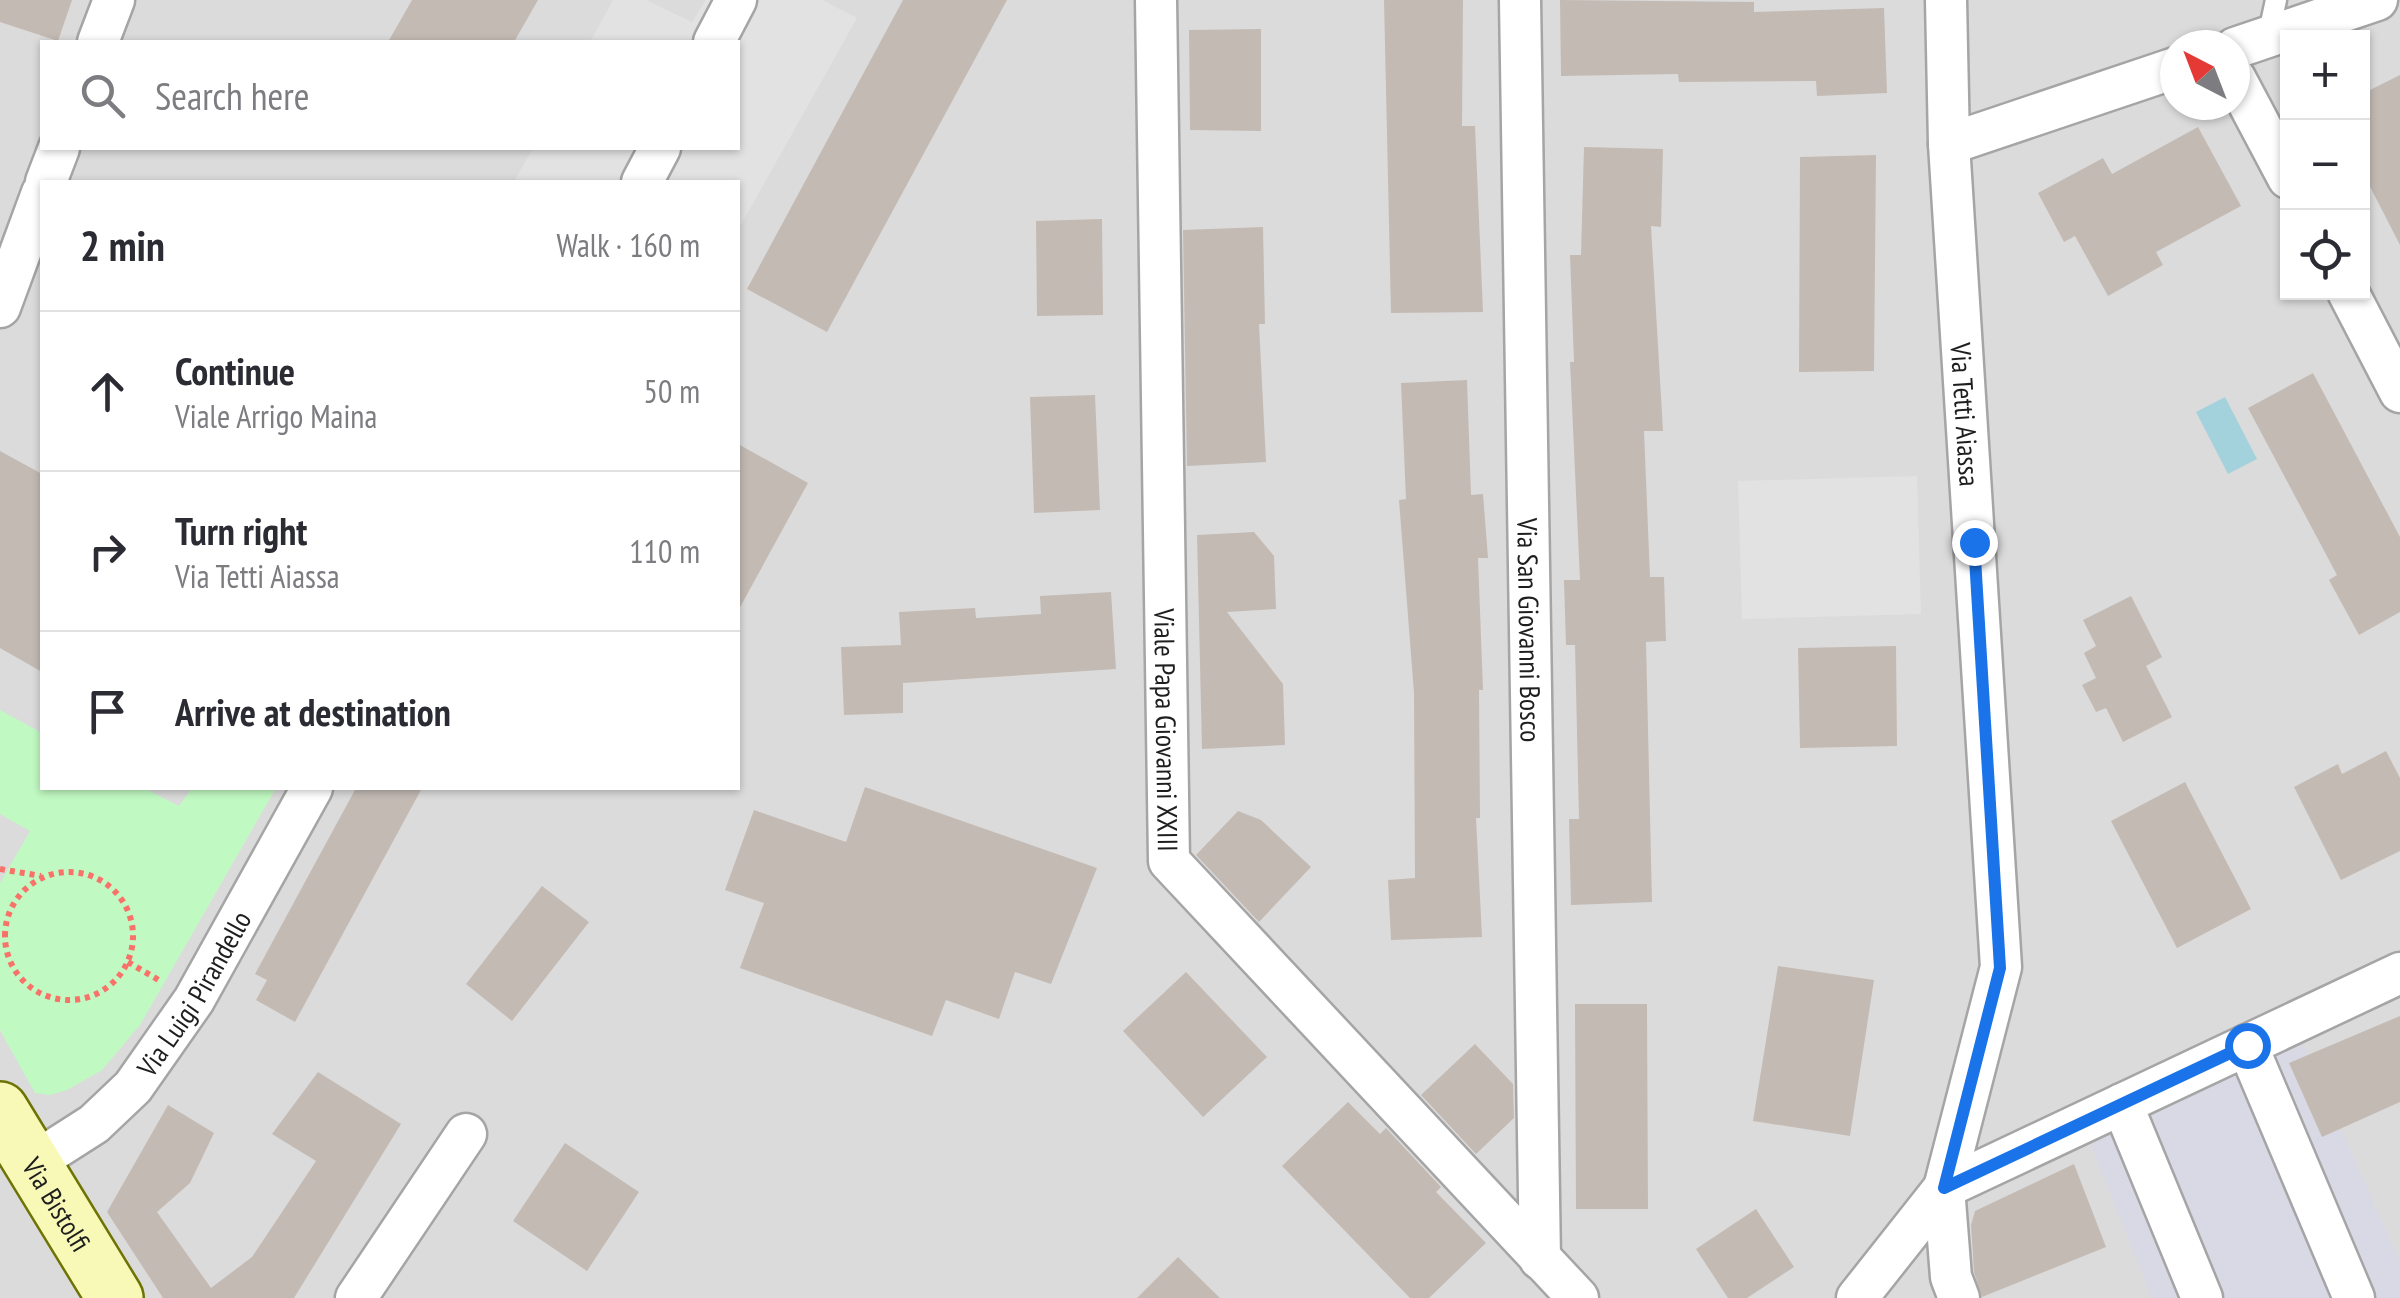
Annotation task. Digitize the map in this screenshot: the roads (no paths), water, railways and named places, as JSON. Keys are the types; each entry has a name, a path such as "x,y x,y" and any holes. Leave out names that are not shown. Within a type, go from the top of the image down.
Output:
{"street":[{"path":"99,40 114,0"},
{"path":"715,40 736,0"},
{"name":"Viale Papa Giovanni XXIII","path":"1156,0 1169,861 1578,1298"},
{"name":"Via San Giovanni Bosco","path":"1520,0 1540,1259"},
{"name":"Via Tetti Aiassa","path":"1946,0 1949,144 2000,968 1944,1188 1951,1278 1958,1298"},
{"path":"2260,28 2377,0"},
{"path":"1949,144 2160,73"},
{"path":"2250,106 2280,163"},
{"path":"47,180 58,150"},
{"path":"643,180 659,150"},
{"path":"0,307 40,197"},
{"path":"2352,300 2400,392"},
{"name":"Via Luigi Pirandello","path":"32,1163 94,1124 133,1088 194,1000 311,790"},
{"path":"1857,1298 1944,1188 2400,973"},
{"path":"2247,1045 2354,1298"},
{"path":"2122,1104 2202,1298"},
{"name":"Via Bistolfi","path":"0,1110 115,1298"},
{"path":"356,1298 466,1134"}],"water":[{"path":"2225,397 2257,459 2228,474 2196,412"}]}
